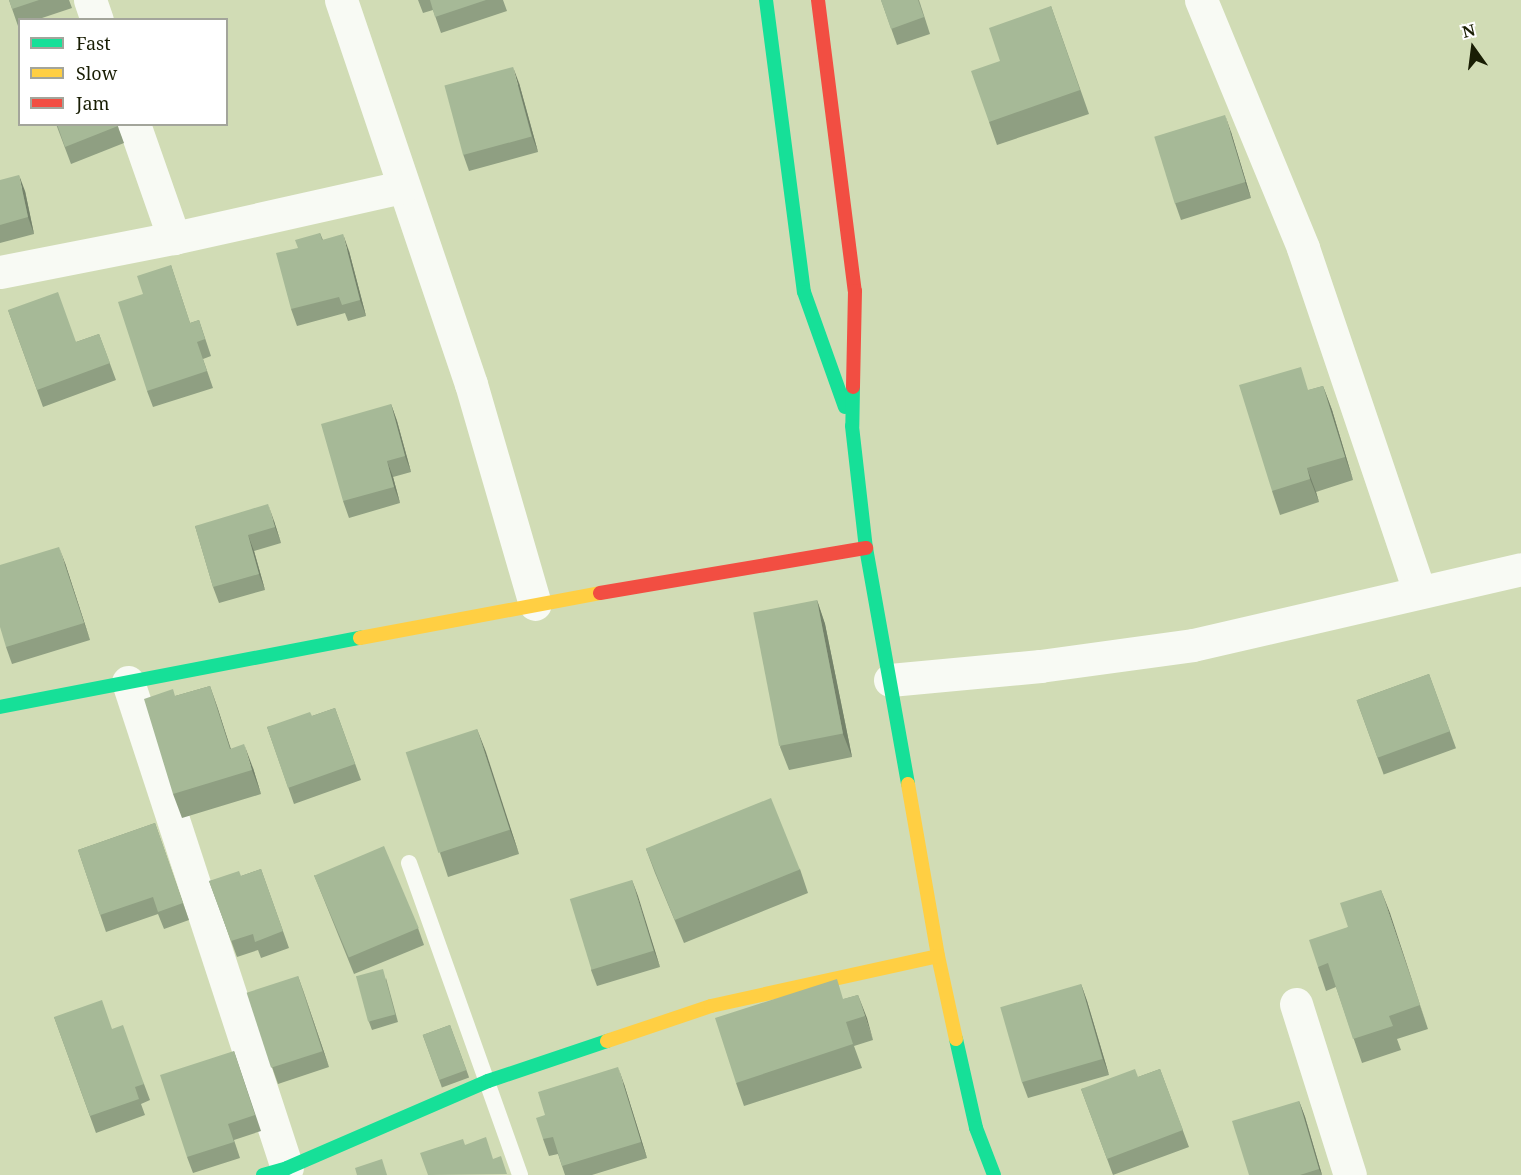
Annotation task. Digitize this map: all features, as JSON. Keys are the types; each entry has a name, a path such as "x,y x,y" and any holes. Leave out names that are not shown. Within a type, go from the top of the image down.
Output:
{"main road":[{"path":"766,0 804,292 852,426"},
{"path":"818,0 855,291 852,426 866,548 938,956 976,1128 994,1175"},
{"path":"0,707 535,603 866,548"},
{"path":"275,1171 488,1081 711,1006 938,956"},
{"path":"975,1163 976,1128"}],"street":[{"path":"90,0 96,18"},
{"path":"341,0 402,187 471,384 535,603"},
{"path":"1201,0 1303,248 1419,591"},
{"path":"135,126 174,238"},
{"path":"0,272 174,238 402,187"},
{"path":"890,680 1040,666 1193,645 1521,569"},
{"path":"128,682 275,1171"},
{"path":"1296,1004 1350,1175"}],"lane":[{"path":"408,863 520,1175"}],"building":[{"path":"9,0 39,0 12,9"},
{"path":"430,0 486,0 435,17"},
{"path":"881,0 918,0 924,17 891,29"},
{"path":"1051,6 1080,90 989,122 971,71 1000,61 989,28"},
{"path":"513,67 532,137 463,155 444,85"},
{"path":"1225,115 1245,182 1175,204 1154,137"},
{"path":"58,126 118,126 65,147"},
{"path":"19,175 28,217 0,225 0,180"},
{"path":"320,233 322,240 343,234 360,300 342,305 339,297 291,309 276,253 298,248 295,240"},
{"path":"171,265 190,323 199,320 205,339 197,342 207,371 147,391 118,302 143,294 137,276"},
{"path":"58,292 76,342 99,334 110,363 37,390 8,310"},
{"path":"1301,367 1308,390 1323,386 1345,457 1307,468 1310,479 1272,491 1239,385"},
{"path":"391,404 405,456 387,461 394,487 343,501 321,424"},
{"path":"268,504 275,527 248,535 259,574 213,587 195,526"},
{"path":"59,547 84,623 6,647 0,627 0,565"},
{"path":"817,600 843,734 779,746 753,612"},
{"path":"1429,674 1450,731 1378,758 1357,700"},
{"path":"210,686 230,749 244,744 252,770 173,794 144,699 173,689 175,696"},
{"path":"335,708 355,764 288,788 267,727 310,712 312,716"},
{"path":"477,729 510,830 438,853 406,752"},
{"path":"771,798 800,869 675,920 646,849"},
{"path":"155,823 183,903 158,912 153,897 100,915 78,850"},
{"path":"384,846 419,928 349,958 314,876"},
{"path":"261,869 283,931 255,942 253,934 231,941 209,881 239,871 241,876"},
{"path":"632,880 654,951 591,970 570,899"},
{"path":"1381,890 1420,1005 1389,1016 1393,1026 1353,1039 1328,963 1318,967 1309,940 1348,927 1340,903"},
{"path":"383,969 395,1014 368,1022 356,976"},
{"path":"298,976 322,1051 271,1068 247,993"},
{"path":"837,979 843,999 858,995 865,1016 846,1022 853,1044 736,1083 715,1018"},
{"path":"1081,984 1102,1059 1022,1082 1000,1007"},
{"path":"102,1000 112,1029 123,1025 144,1084 135,1087 139,1099 90,1116 54,1017"},
{"path":"450,1025 466,1070 439,1080 423,1035"},
{"path":"234,1051 255,1115 228,1124 234,1142 187,1157 160,1075"},
{"path":"618,1067 641,1142 562,1166 553,1137 543,1139 536,1118 545,1115 538,1092"},
{"path":"1135,1069 1138,1077 1160,1069 1183,1130 1107,1159 1081,1089"},
{"path":"1299,1101 1319,1169 1300,1175 1249,1175 1232,1121"},
{"path":"486,1137 493,1159 501,1156 507,1174 428,1175 420,1153 463,1139 465,1145"},
{"path":"382,1159 387,1175 357,1175 355,1168"}],"traffic: fast":[{"path":"766,0 804,292 845,407"},
{"path":"853,387 852,426 866,548 908,784"},
{"path":"0,707 360,638"},
{"path":"956,1039 976,1128 994,1175"},
{"path":"263,1175 287,1168 488,1081 607,1041"}],"traffic: slow":[{"path":"360,638 600,593"},
{"path":"908,784 938,956 956,1039"},
{"path":"607,1041 711,1006 938,956"}],"traffic: jam":[{"path":"818,0 855,291 853,387"},
{"path":"600,593 866,548"}]}
